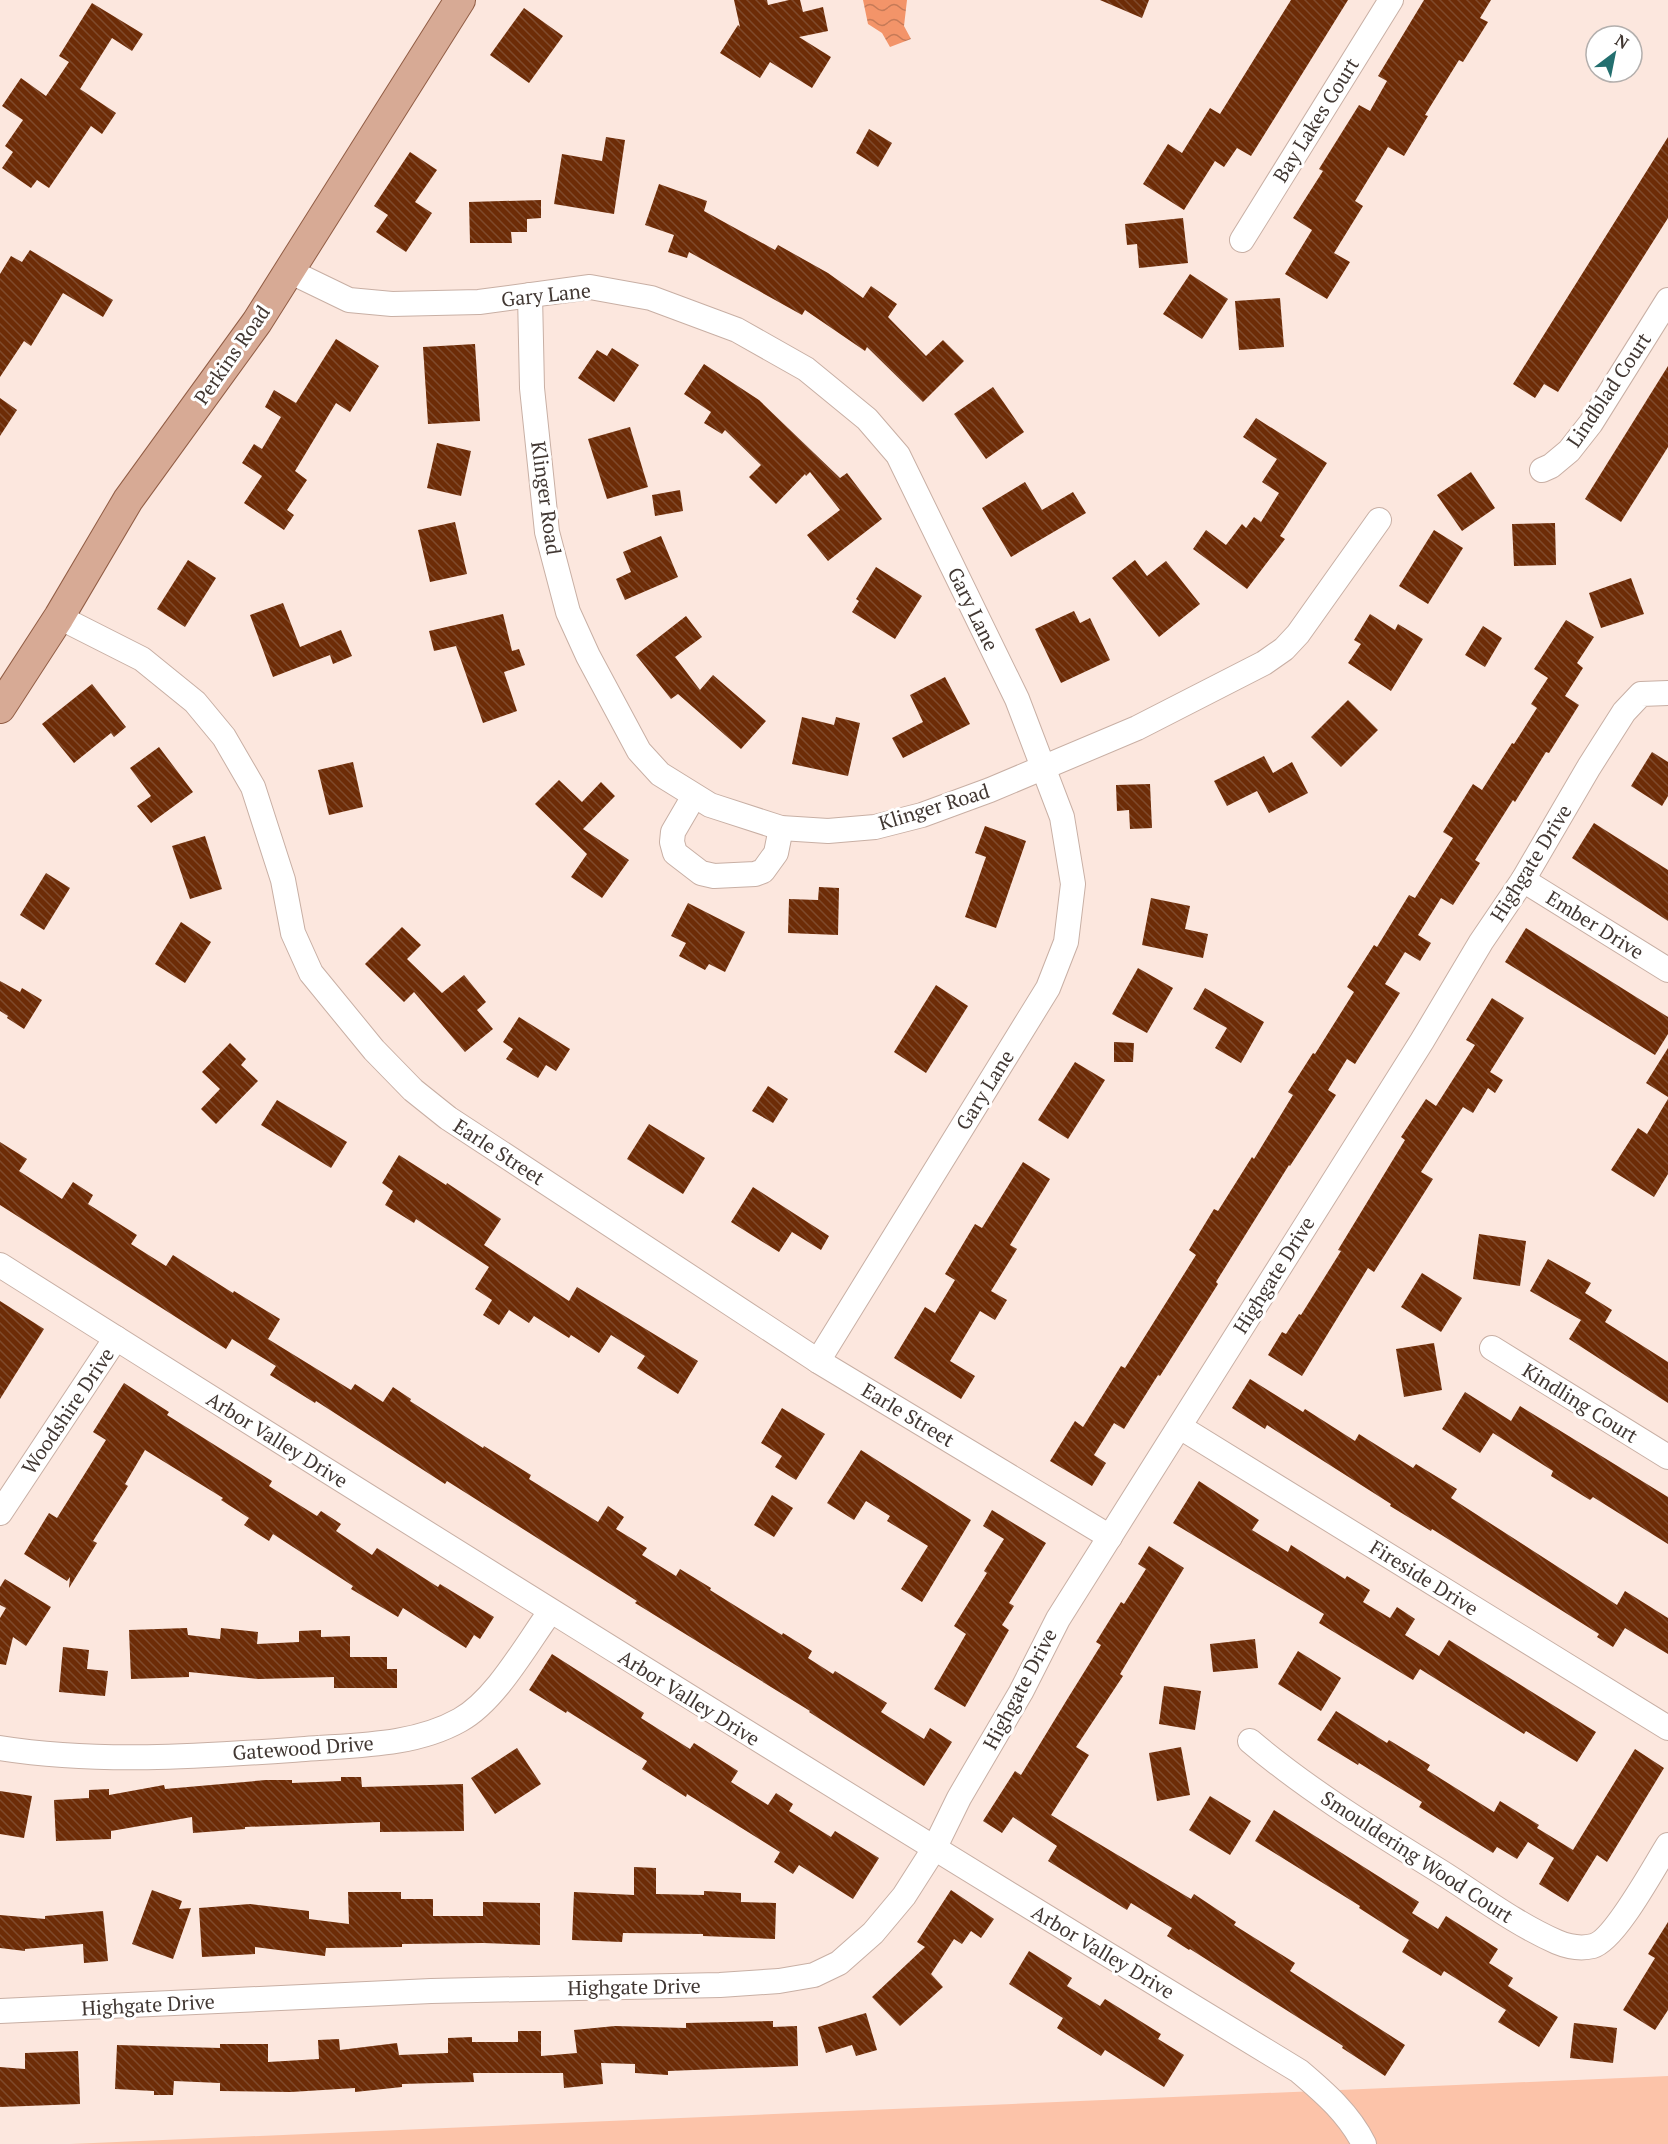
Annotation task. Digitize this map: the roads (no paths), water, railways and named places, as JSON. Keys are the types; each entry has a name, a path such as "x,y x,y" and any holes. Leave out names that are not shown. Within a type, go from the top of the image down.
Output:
{"main road":[{"name":"Perkins Road","path":"0,708 59,616 128,500 257,322 460,0"}],"street":[{"name":"Bay Lakes Court","path":"1242,240 1391,0"},
{"name":"Gary Lane","path":"289,271 349,300 392,304 480,302 590,287 651,298 737,330 806,369 867,418 898,455 1017,699 1062,817 1073,884 1066,942 1048,988 818,1361"},
{"name":"Klinger Road","path":"530,295 532,388 547,532 568,612 588,656 639,751 660,774 710,806 781,828 828,831 875,827 922,815 990,790 1137,728 1264,663 1284,649 1298,634 1379,520"},
{"name":"Lindblad Court","path":"1542,470 1569,452 1591,423 1668,300"},
{"name":"Earle Street","path":"59,616 142,659 195,702 224,736 253,787 283,880 293,933 311,973 374,1050 413,1090 447,1118 818,1361 1110,1537"},
{"name":"Highgate Drive","path":"0,2012 431,1991 720,1985 814,1976 839,1963 873,1933 904,1896 934,1850 959,1798 1021,1692 1058,1619 1422,1041 1481,942 1523,880 1624,712 1641,694 1668,693"},
{"path":"694,796 673,832 672,842 675,853 701,873 714,876 763,872 776,853 781,828"},
{"name":"Ember Drive","path":"1523,880 1668,970"},
{"name":"Arbor Valley Drive","path":"0,1265 550,1612 934,1850 1299,2071 1329,2096 1356,2129 1364,2144"},
{"name":"Woodshire Drive","path":"0,1513 116,1338"},
{"name":"Kindling Court","path":"1492,1348 1668,1457"},
{"name":"Fireside Drive","path":"1180,1427 1668,1728"},
{"name":"Gatewood Drive","path":"0,1748 116,1758 268,1751 387,1742 439,1731 479,1707 491,1694 550,1612"},
{"name":"Smouldering Wood Court","path":"1250,1741 1285,1771 1323,1798 1522,1924 1559,1943 1576,1948 1594,1946 1606,1938 1668,1845"}],"water":[{"path":"863,0 907,0 904,26 911,39 890,47 882,33 868,24"}]}
